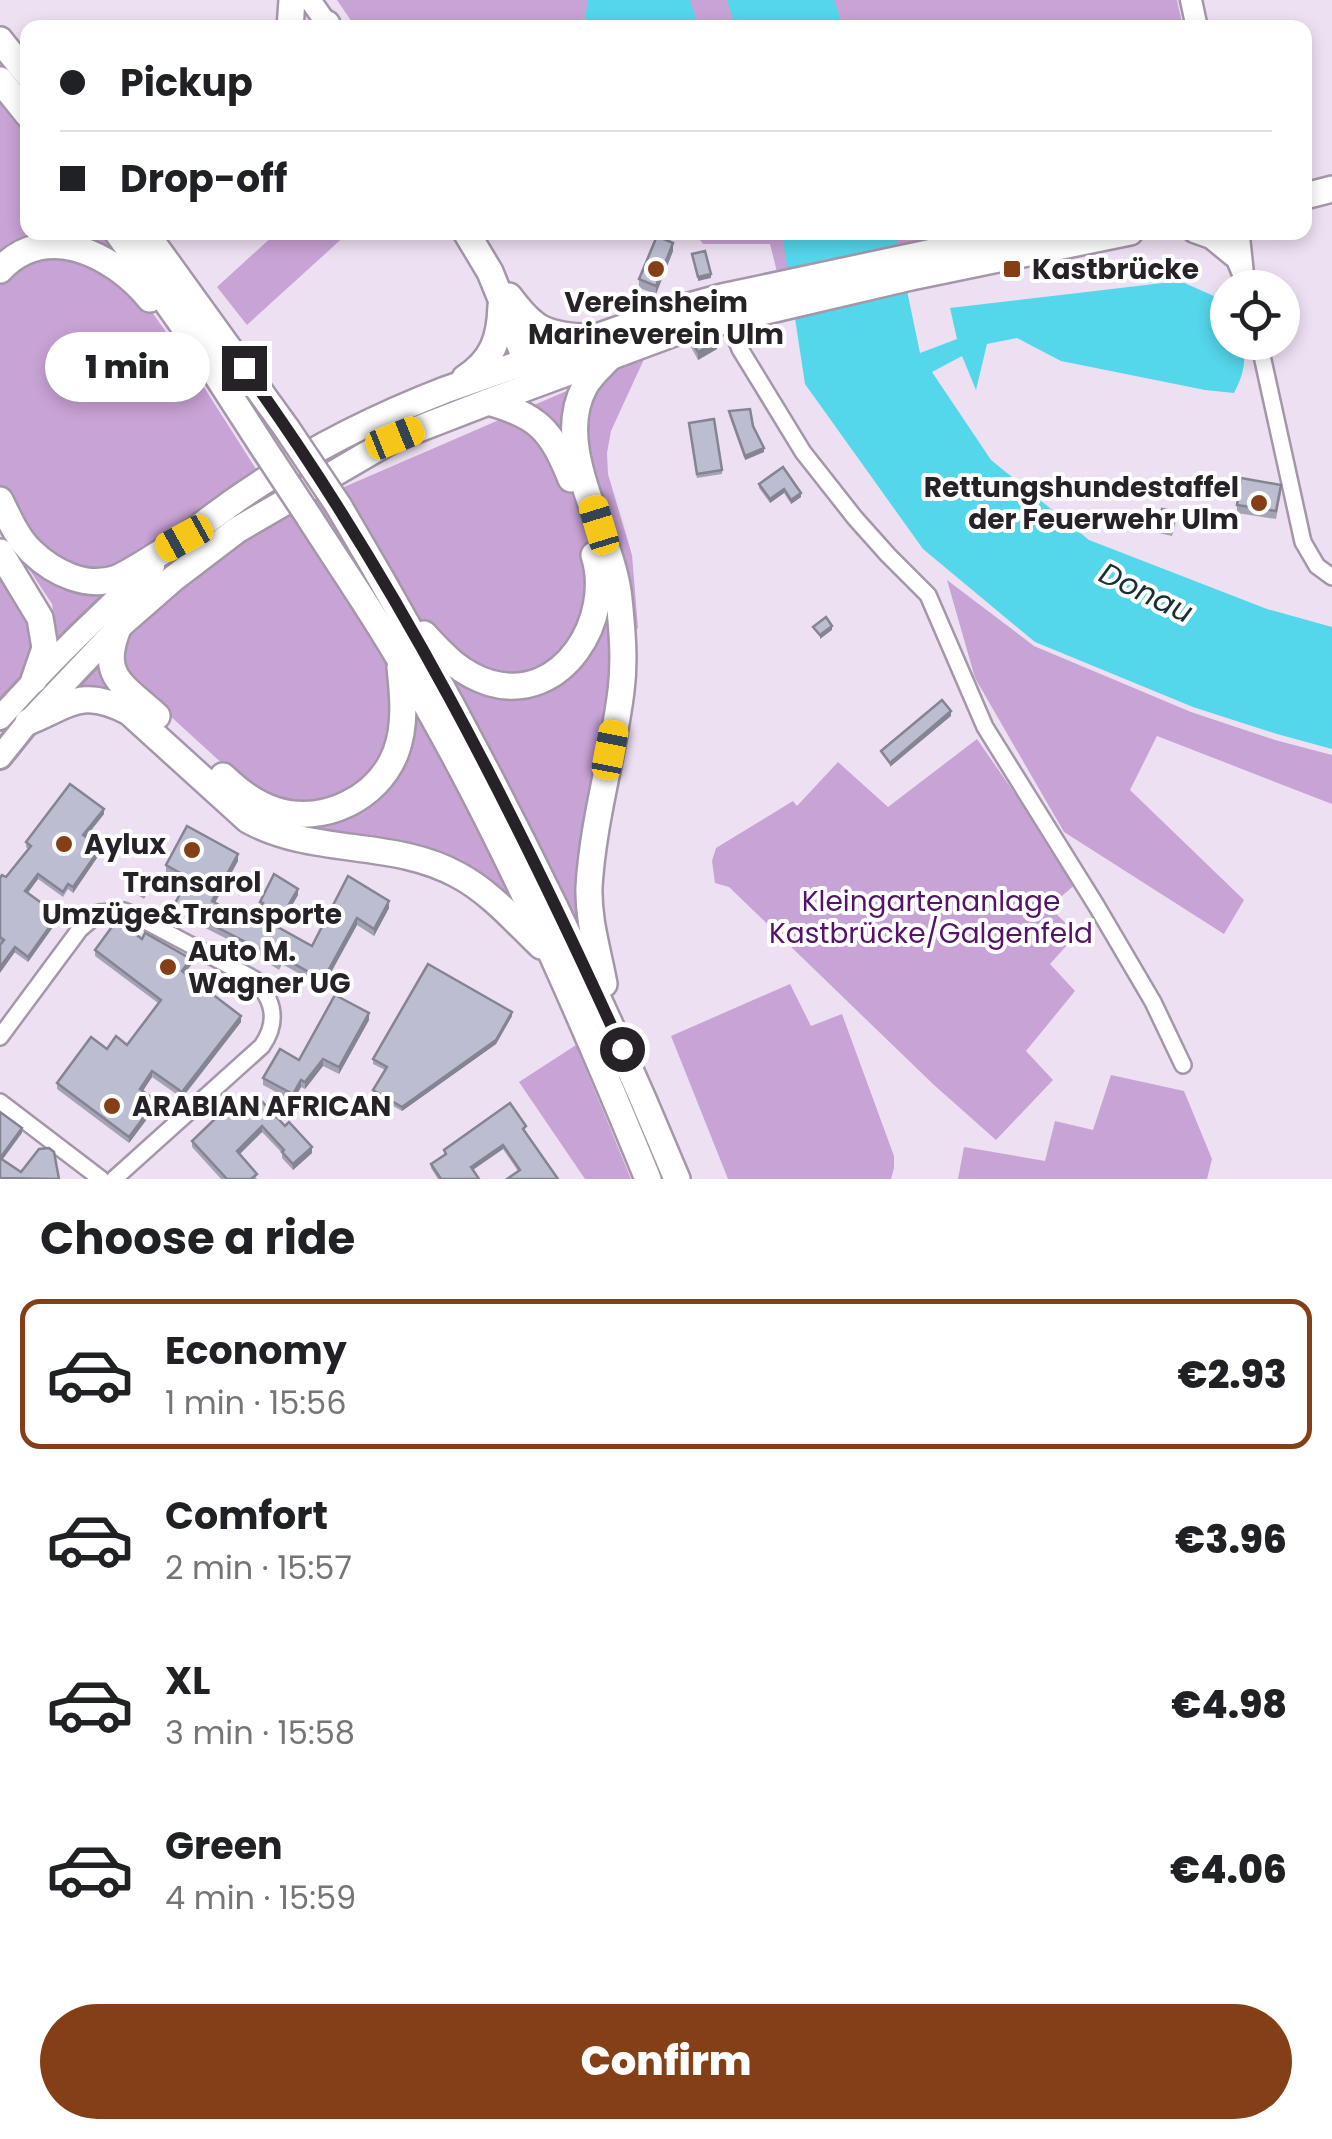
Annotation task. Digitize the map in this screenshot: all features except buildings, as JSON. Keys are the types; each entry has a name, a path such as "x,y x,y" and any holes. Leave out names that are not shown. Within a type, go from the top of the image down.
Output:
{"main road":[{"path":"0,39 20,56"},
{"path":"0,39 20,65"},
{"path":"0,80 20,105"},
{"path":"123,240 199,348 399,657 478,802 555,960 648,1179"},
{"path":"152,240 287,429 397,604 498,791 611,1024 678,1179"},
{"path":"170,240 195,285 200,308"},
{"path":"471,240 490,272 536,327 611,347"},
{"path":"909,267 999,240"},
{"path":"611,1024 590,921 589,887 598,810 622,690 624,643 618,589 576,453 574,425 588,380 611,347 670,311 724,309 909,267 1079,240"},
{"path":"0,270 34,248 64,246 105,259 138,284 170,324 199,348"},
{"path":"490,272 531,373"},
{"path":"0,718 98,614 224,506 334,441 473,373 493,352 499,337 501,301"},
{"path":"445,390 531,373 611,347 678,332 724,309"},
{"path":"0,757 119,626 237,530 395,438 488,402 531,373"},
{"path":"397,604 452,666 493,684 519,687 542,680 564,666 593,625 599,569 570,476 544,428 522,413 488,402"},
{"path":"0,500 15,531 32,552 67,575 84,581 118,577 184,538"},
{"path":"0,552 40,618 44,648 34,680"},
{"path":"119,626 109,652 110,664 123,684 244,795 274,810 288,812 321,813 351,803 367,792 389,766 401,735 403,694 399,657"},
{"path":"28,722 75,700 112,702 129,712 248,820 292,839 418,859 458,875 503,908 555,960"}],"street":[{"path":"1214,240 1234,256"},
{"path":"1230,240 1239,270"},
{"path":"1242,240 1244,270"},
{"path":"724,309 740,349 803,452 866,530 928,595 985,727 1106,922 1183,1065"},
{"path":"1263,360 1303,542 1317,566 1332,576"},
{"path":"0,1038 80,929 99,914 111,911 124,911 148,921 254,980 265,991 272,1013 268,1037 262,1046 114,1179"},
{"path":"0,1102 101,1179"}],"green space":[{"path":"337,0 1177,0 1181,20 351,20"},
{"path":"0,99 20,126 20,240 109,240 142,298 284,513 645,357 611,431 607,453 608,474 632,555 638,628 614,653 585,931 515,906 500,893 296,831 156,703 77,686 58,644 52,604 19,554 0,515"},
{"path":"268,240 340,240 247,325 217,287"},
{"path":"700,240 918,240 777,272 770,244 703,244"},
{"path":"0,559 25,603 33,648 24,670 0,703"},
{"path":"947,580 1034,646 1191,712 1332,755 1332,804 1157,736 1130,790 1244,900 1224,934 1064,832 975,678"},
{"name":"Kleingartenanlage Kastbrücke/Galgenfeld","path":"977,739 1077,883 1049,907 1077,934 1050,964 1075,991 1026,1051 1053,1080 996,1140 729,887 715,883 712,861 716,848 793,801 797,806 838,762 888,807"},
{"name":"Kleingartenanlage Kastbrücke/Galgenfeld","path":"790,984 811,1026 842,1014 894,1156 891,1179 728,1179 671,1036"},
{"path":"576,1045 631,1179 585,1179 519,1082"},
{"path":"1111,1075 1184,1091 1212,1159 1207,1179 958,1179 964,1147 1045,1161 1055,1121 1093,1130"}],"water":[{"path":"588,0 690,0 696,20 584,20"},
{"path":"727,0 834,0 841,20 733,20"},
{"name":"Donau","path":"783,240 896,240 920,353 957,339 950,308 1180,281 1210,294 1210,360 1244,360 1234,393 1061,361 1017,338 987,344 976,390 962,356 932,372 991,460 1089,540 1267,609 1332,627 1332,749 1193,707 1035,642 923,549 805,384"}],"place":[{"name":"Vereinsheim Marineverein Ulm","path":"656,269"},
{"name":"Kastbrücke","path":"1012,269"},
{"name":"Rettungshundestaffel der Feuerwehr Ulm","path":"1259,503"},
{"name":"Aylux","path":"64,844"},
{"name":"Transarol Umzüge&Transporte","path":"192,850"},
{"name":"Auto M. Wagner UG","path":"168,967"},
{"name":"ARABIAN AFRICAN","path":"112,1106"}],"route":[{"path":"244,368 338,506 397,604 498,791 622,1049"}]}
